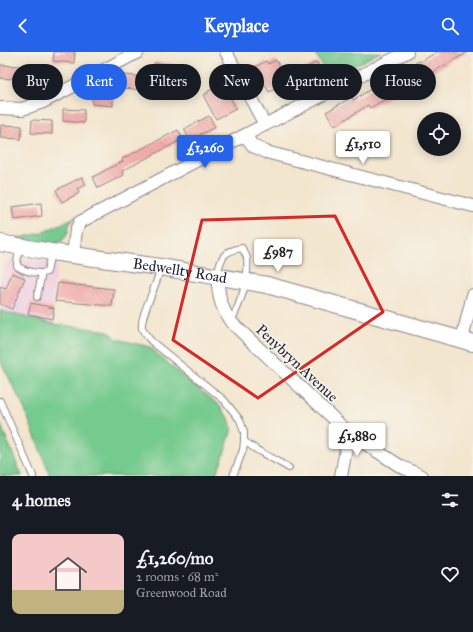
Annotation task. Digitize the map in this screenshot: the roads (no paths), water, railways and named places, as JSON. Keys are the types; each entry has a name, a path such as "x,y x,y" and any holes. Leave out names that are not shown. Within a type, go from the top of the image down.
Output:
{"street":[{"path":"0,108 22,108 43,102 138,52"},
{"path":"226,52 265,125"},
{"path":"72,255 76,230 80,222 407,52"},
{"path":"245,135 253,146 266,152 473,206"},
{"name":"Bedwellty Road","path":"0,243 267,285 467,341"},
{"name":"Penybryn Avenue","path":"217,277 218,293 222,308 231,322 349,434 400,466 422,476"},
{"path":"467,341 473,295"},
{"path":"341,476 349,434"}],"lane":[{"path":"19,247 17,263 22,270 42,273 47,272 51,252"},
{"path":"217,277 221,258 230,250 242,248 247,258 246,282 240,302 231,322"},
{"path":"160,267 158,277 144,316 142,329 150,341 224,400 240,420 244,432 243,450 233,476"},
{"path":"37,297 42,273"},
{"path":"0,401 33,476"},
{"path":"244,441 290,468"}]}
